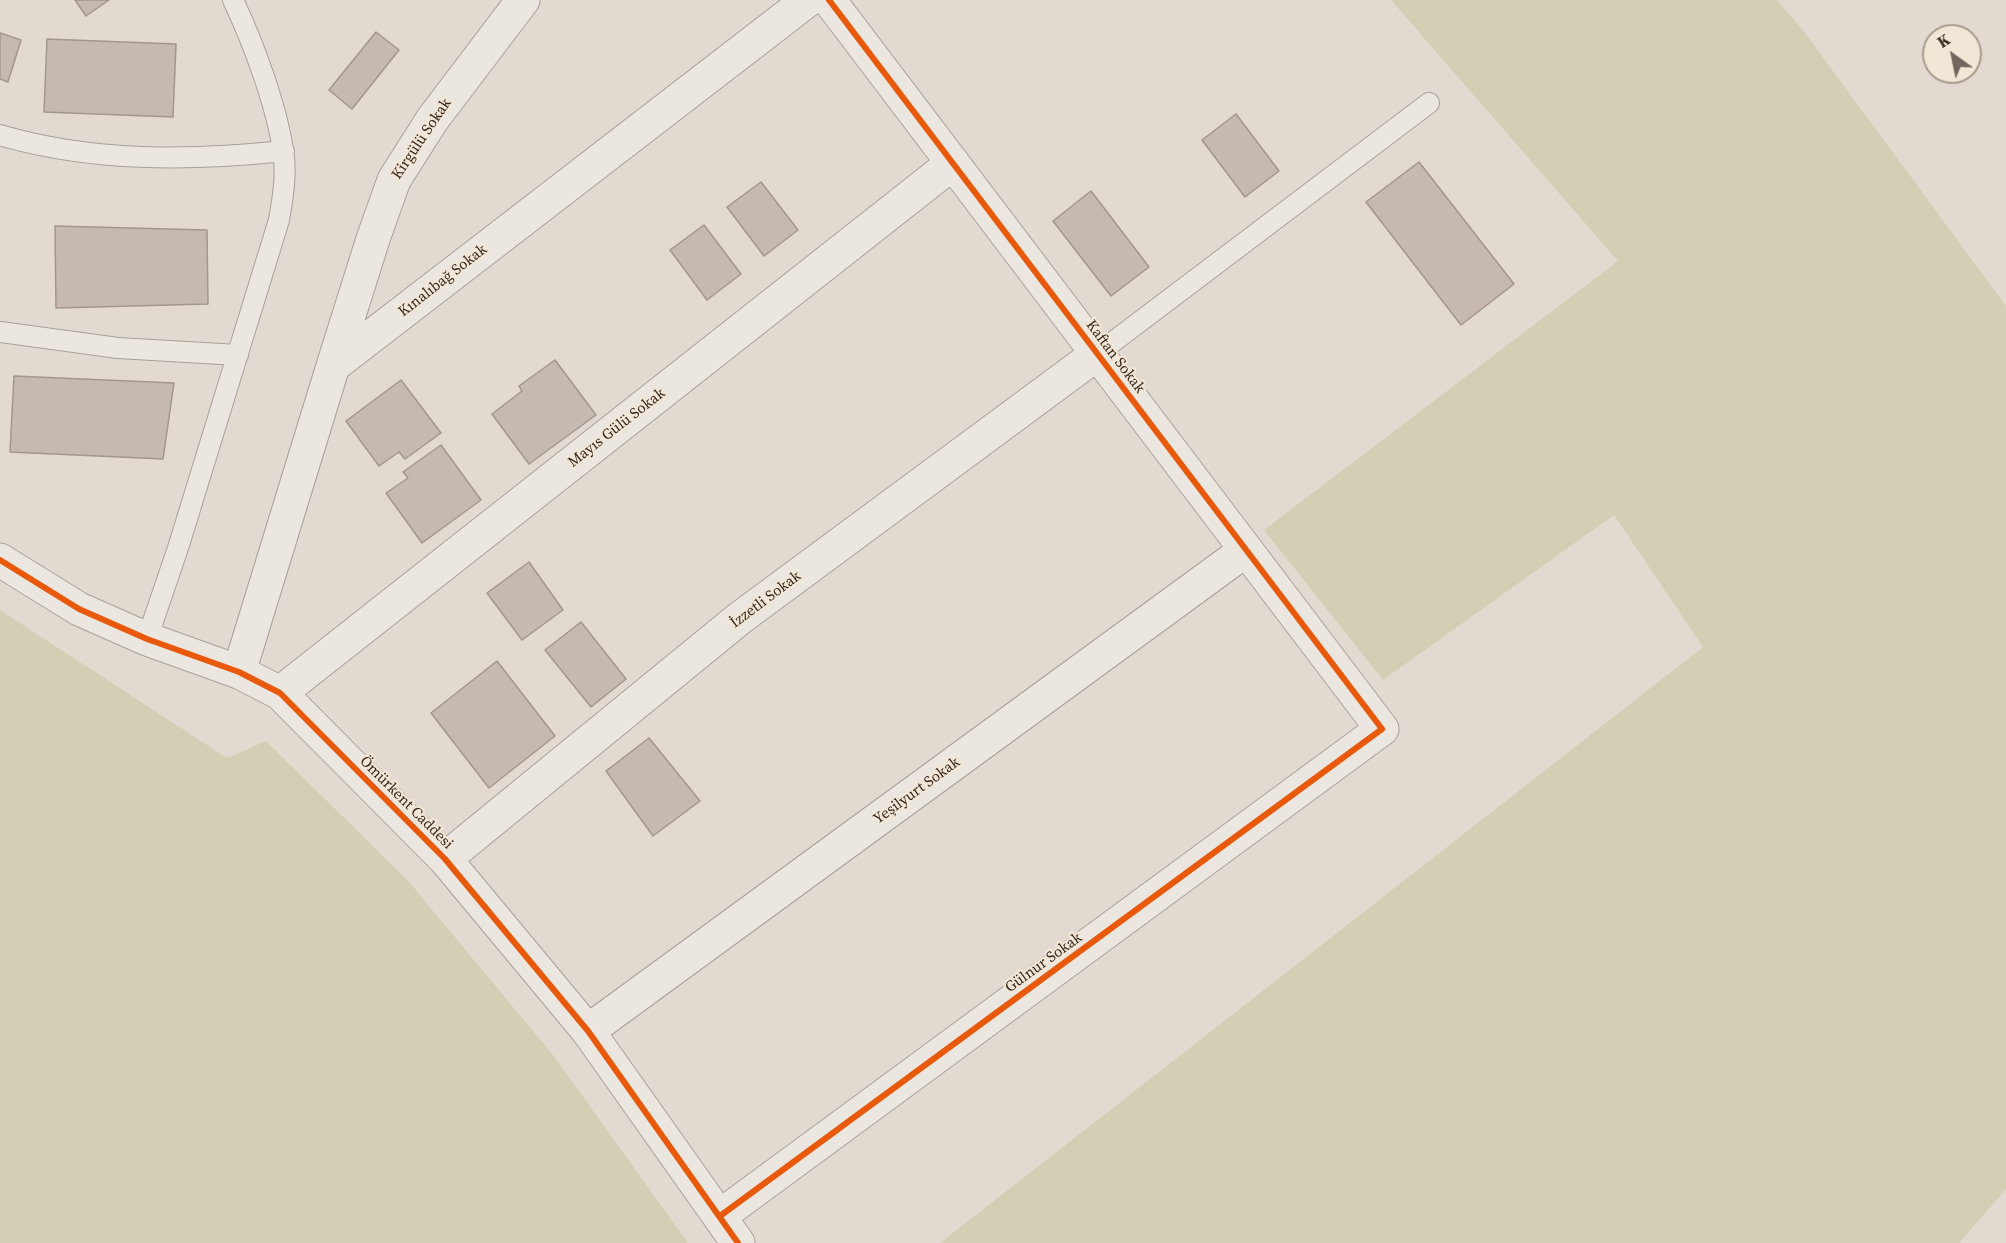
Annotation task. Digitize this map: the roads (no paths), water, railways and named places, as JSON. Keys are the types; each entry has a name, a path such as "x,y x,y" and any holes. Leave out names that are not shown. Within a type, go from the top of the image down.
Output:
{"street":[{"name":"Kirgülü Sokak","path":"333,366 394,180 432,120 523,0"},
{"name":"Kınalıbağ Sokak","path":"333,366 808,0"},
{"name":"Kaftan Sokak","path":"829,0 1382,729"},
{"name":"Mayıs Gülü Sokak","path":"280,693 953,163"},
{"name":"İzzetli Sokak","path":"445,859 740,618 1097,354"},
{"path":"239,672 333,366"},
{"name":"Yeşilyurt Sokak","path":"588,1031 1246,550"},
{"name":"Ömürkent Caddesi","path":"0,560 79,609 147,639 239,672 280,693 445,859 588,1031 738,1243"},
{"name":"Gülnur Sokak","path":"720,1216 1382,729"}],"lane":[{"path":"147,639 178,548 279,220 285,183 284,151 273,110 244,23 233,0"},
{"path":"1097,354 1429,103"},
{"path":"0,135 37,146 113,156 233,156 284,151"},
{"path":"0,332 118,348 238,355"}]}
